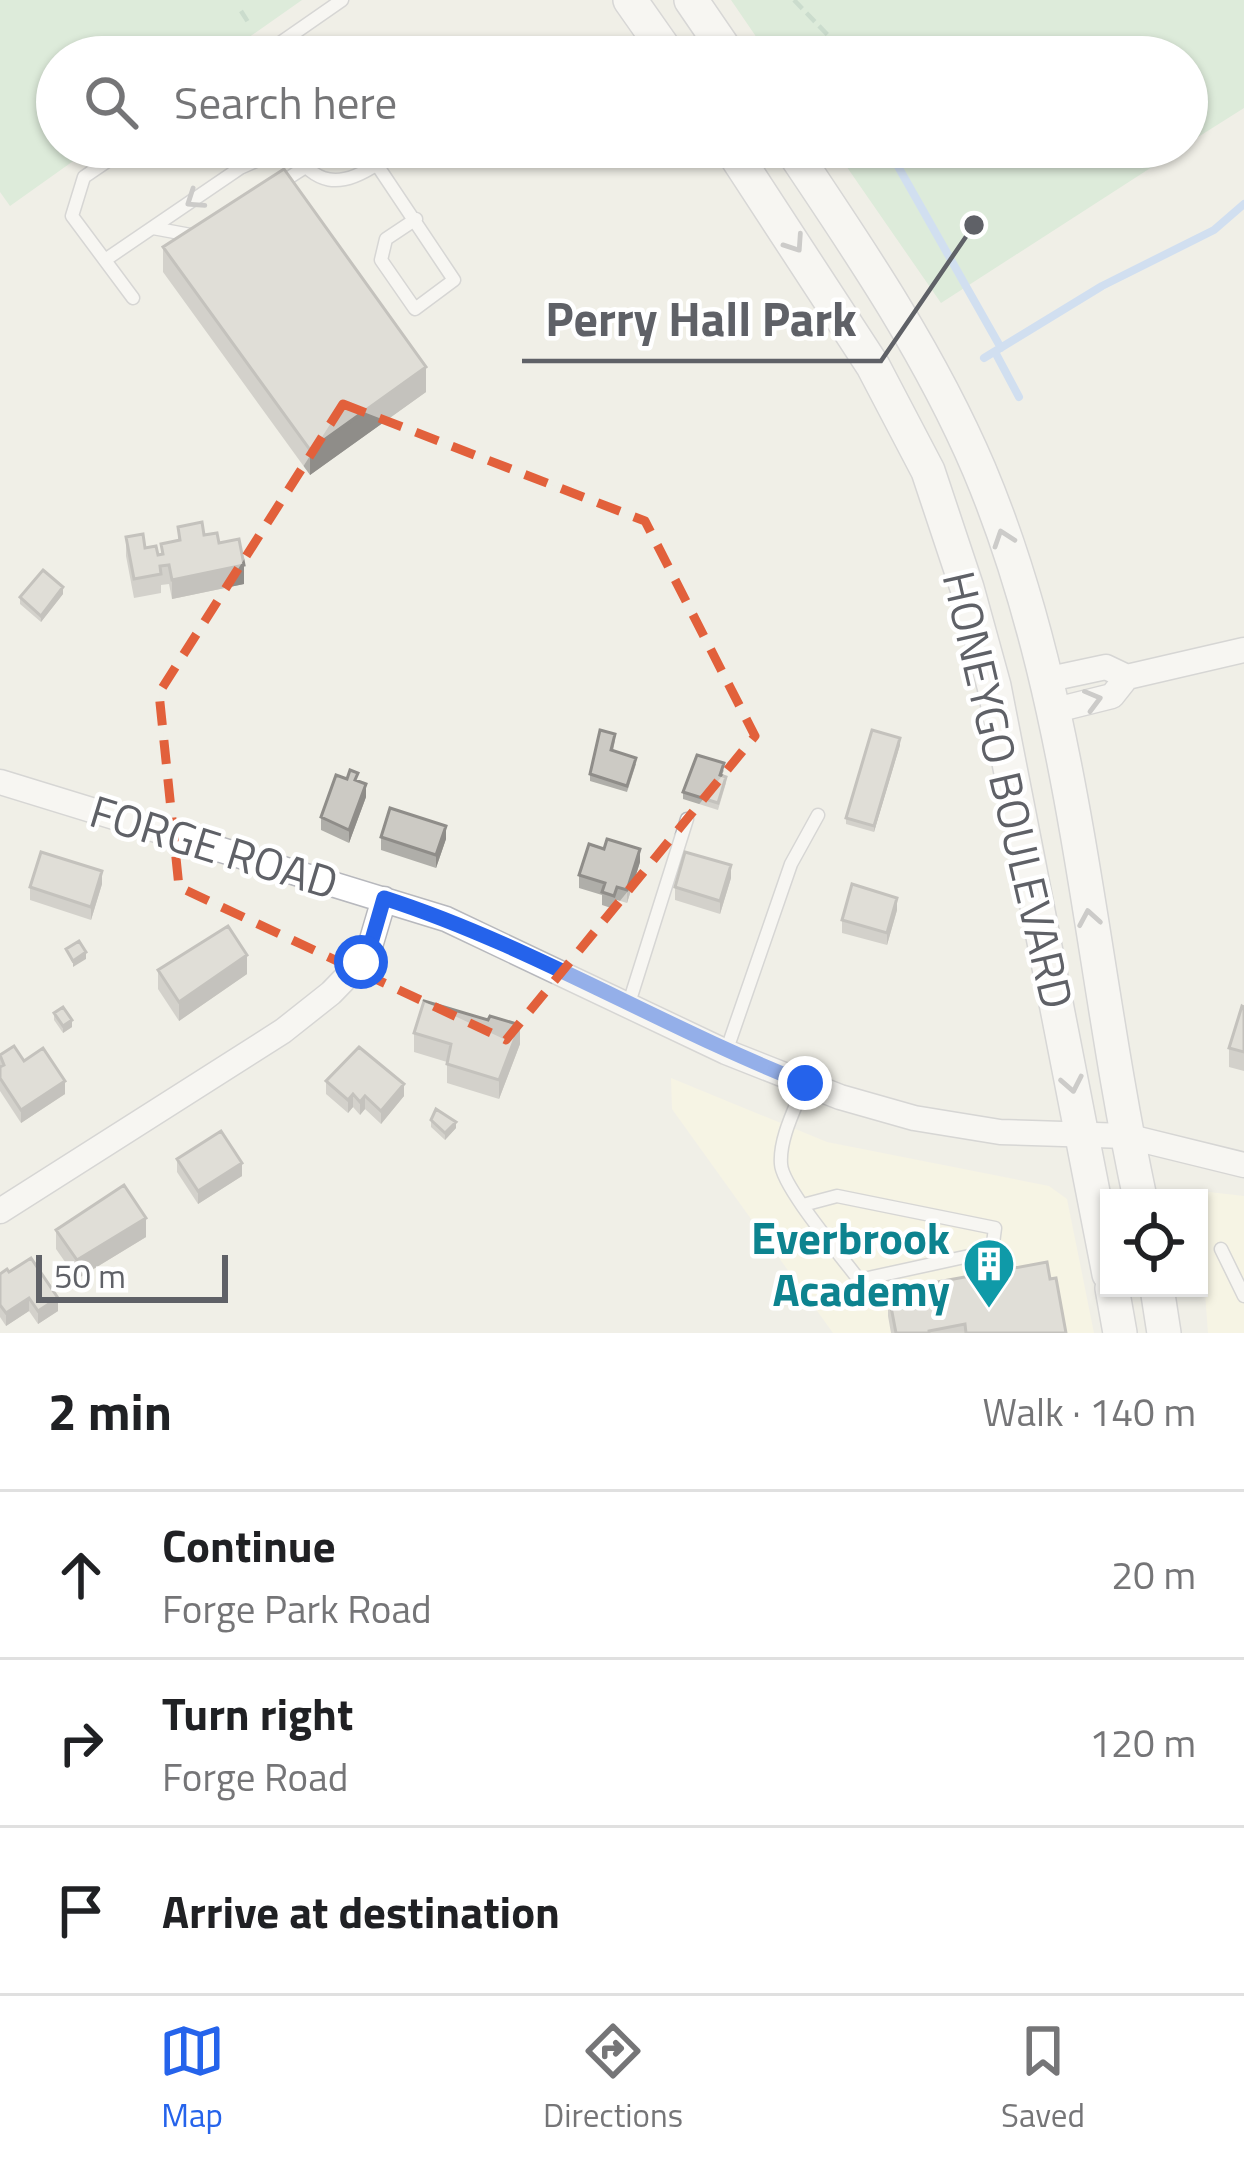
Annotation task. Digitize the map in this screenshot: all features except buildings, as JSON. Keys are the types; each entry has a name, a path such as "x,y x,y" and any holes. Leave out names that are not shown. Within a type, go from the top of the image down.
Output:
{"main road":[{"path":"630,0 655,36"},
{"path":"691,0 716,36"},
{"name":"HONEYGO BOULEVARD","path":"744,168 874,366 928,471 994,686 1100,1227"},
{"name":"HONEYGO BOULEVARD","path":"804,168 919,345 970,450 1021,591 1048,695 1138,1189"},
{"path":"1114,1297 1120,1333"},
{"path":"1158,1297 1164,1333"}],"street":[{"path":"1048,695 1112,696 1127,677 1244,650"},
{"name":"FORGE ROAD","path":"0,782 446,919 726,1052 914,1118 1000,1132 1126,1136 1244,1165"},
{"path":"0,1211 283,1031 331,993 361,962 384,898"}],"lane":[{"path":"291,36 342,0"},
{"path":"97,168 84,177 72,216 133,298"},
{"path":"105,260 240,168"},
{"path":"267,191 304,168 328,180 353,180 371,168"},
{"path":"380,168 416,219 454,280 416,309 381,260 386,239 416,219"},
{"path":"152,228 194,237 212,226"},
{"path":"726,1052 791,864 818,815"},
{"path":"629,1003 687,818"},
{"path":"803,1205 837,1196 995,1228 992,1251 860,1280 803,1205 780,1166 784,1140 805,1083"},
{"path":"1221,1249 1244,1296"}],"path":[{"path":"794,0 829,36"},
{"path":"241,11 248,22"}],"highlighted area":[{"path":"343,404 645,521 755,736 506,1040 179,887 159,693"}],"shaded area":[{"path":"671,1078 827,1142 1049,1186 1067,1199 1094,1333 833,1333 672,1109"},
{"path":"1208,1193 1244,1196 1244,1333 1208,1333"}],"green space":[{"path":"0,0 302,0 251,36 36,36 36,168 63,168 10,206 0,192"},
{"path":"731,0 1244,0 1244,108 1208,131 1208,36 756,36"},
{"path":"848,168 1150,168 941,303"}],"waterway":[{"path":"899,168 1001,348"},
{"path":"984,358 1102,286 1214,230 1244,204"},
{"path":"995,352 1019,397"}],"place":[{"name":"Perry Hall Park","path":"974,225"},
{"name":"Everbrook Academy","path":"989,1310"}],"route":[{"path":"361,962 384,898 446,919 726,1052 805,1083"}]}
